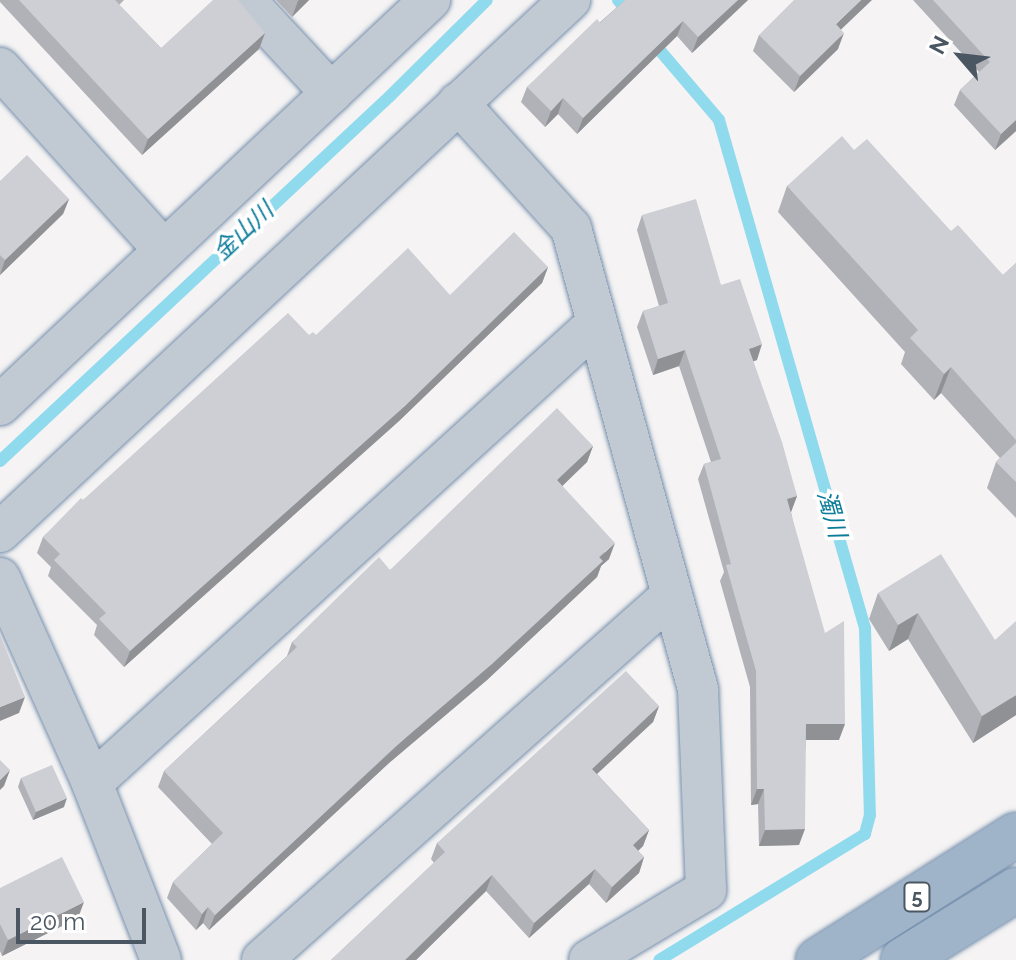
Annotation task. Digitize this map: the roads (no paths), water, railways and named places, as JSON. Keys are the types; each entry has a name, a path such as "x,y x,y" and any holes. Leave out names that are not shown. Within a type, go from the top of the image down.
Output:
{"highway":[{"name":"5","path":"818,960 1016,835"},
{"name":"5","path":"925,954 1016,890"}],"street":[{"path":"245,0 331,93"},
{"path":"0,405 430,0"},
{"path":"0,532 569,1"},
{"path":"0,68 164,250"},
{"path":"458,103 571,228 698,690 706,890 589,960"},
{"path":"92,783 597,323"},
{"path":"0,578 92,783 161,960"},
{"path":"262,960 672,595"}],"waterway":[{"name":"金山川","path":"0,461 390,96 487,0"},
{"name":"濁川","path":"618,0 632,17"},
{"name":"濁川","path":"651,40 719,120 865,628 870,815 865,834 659,960"}]}
